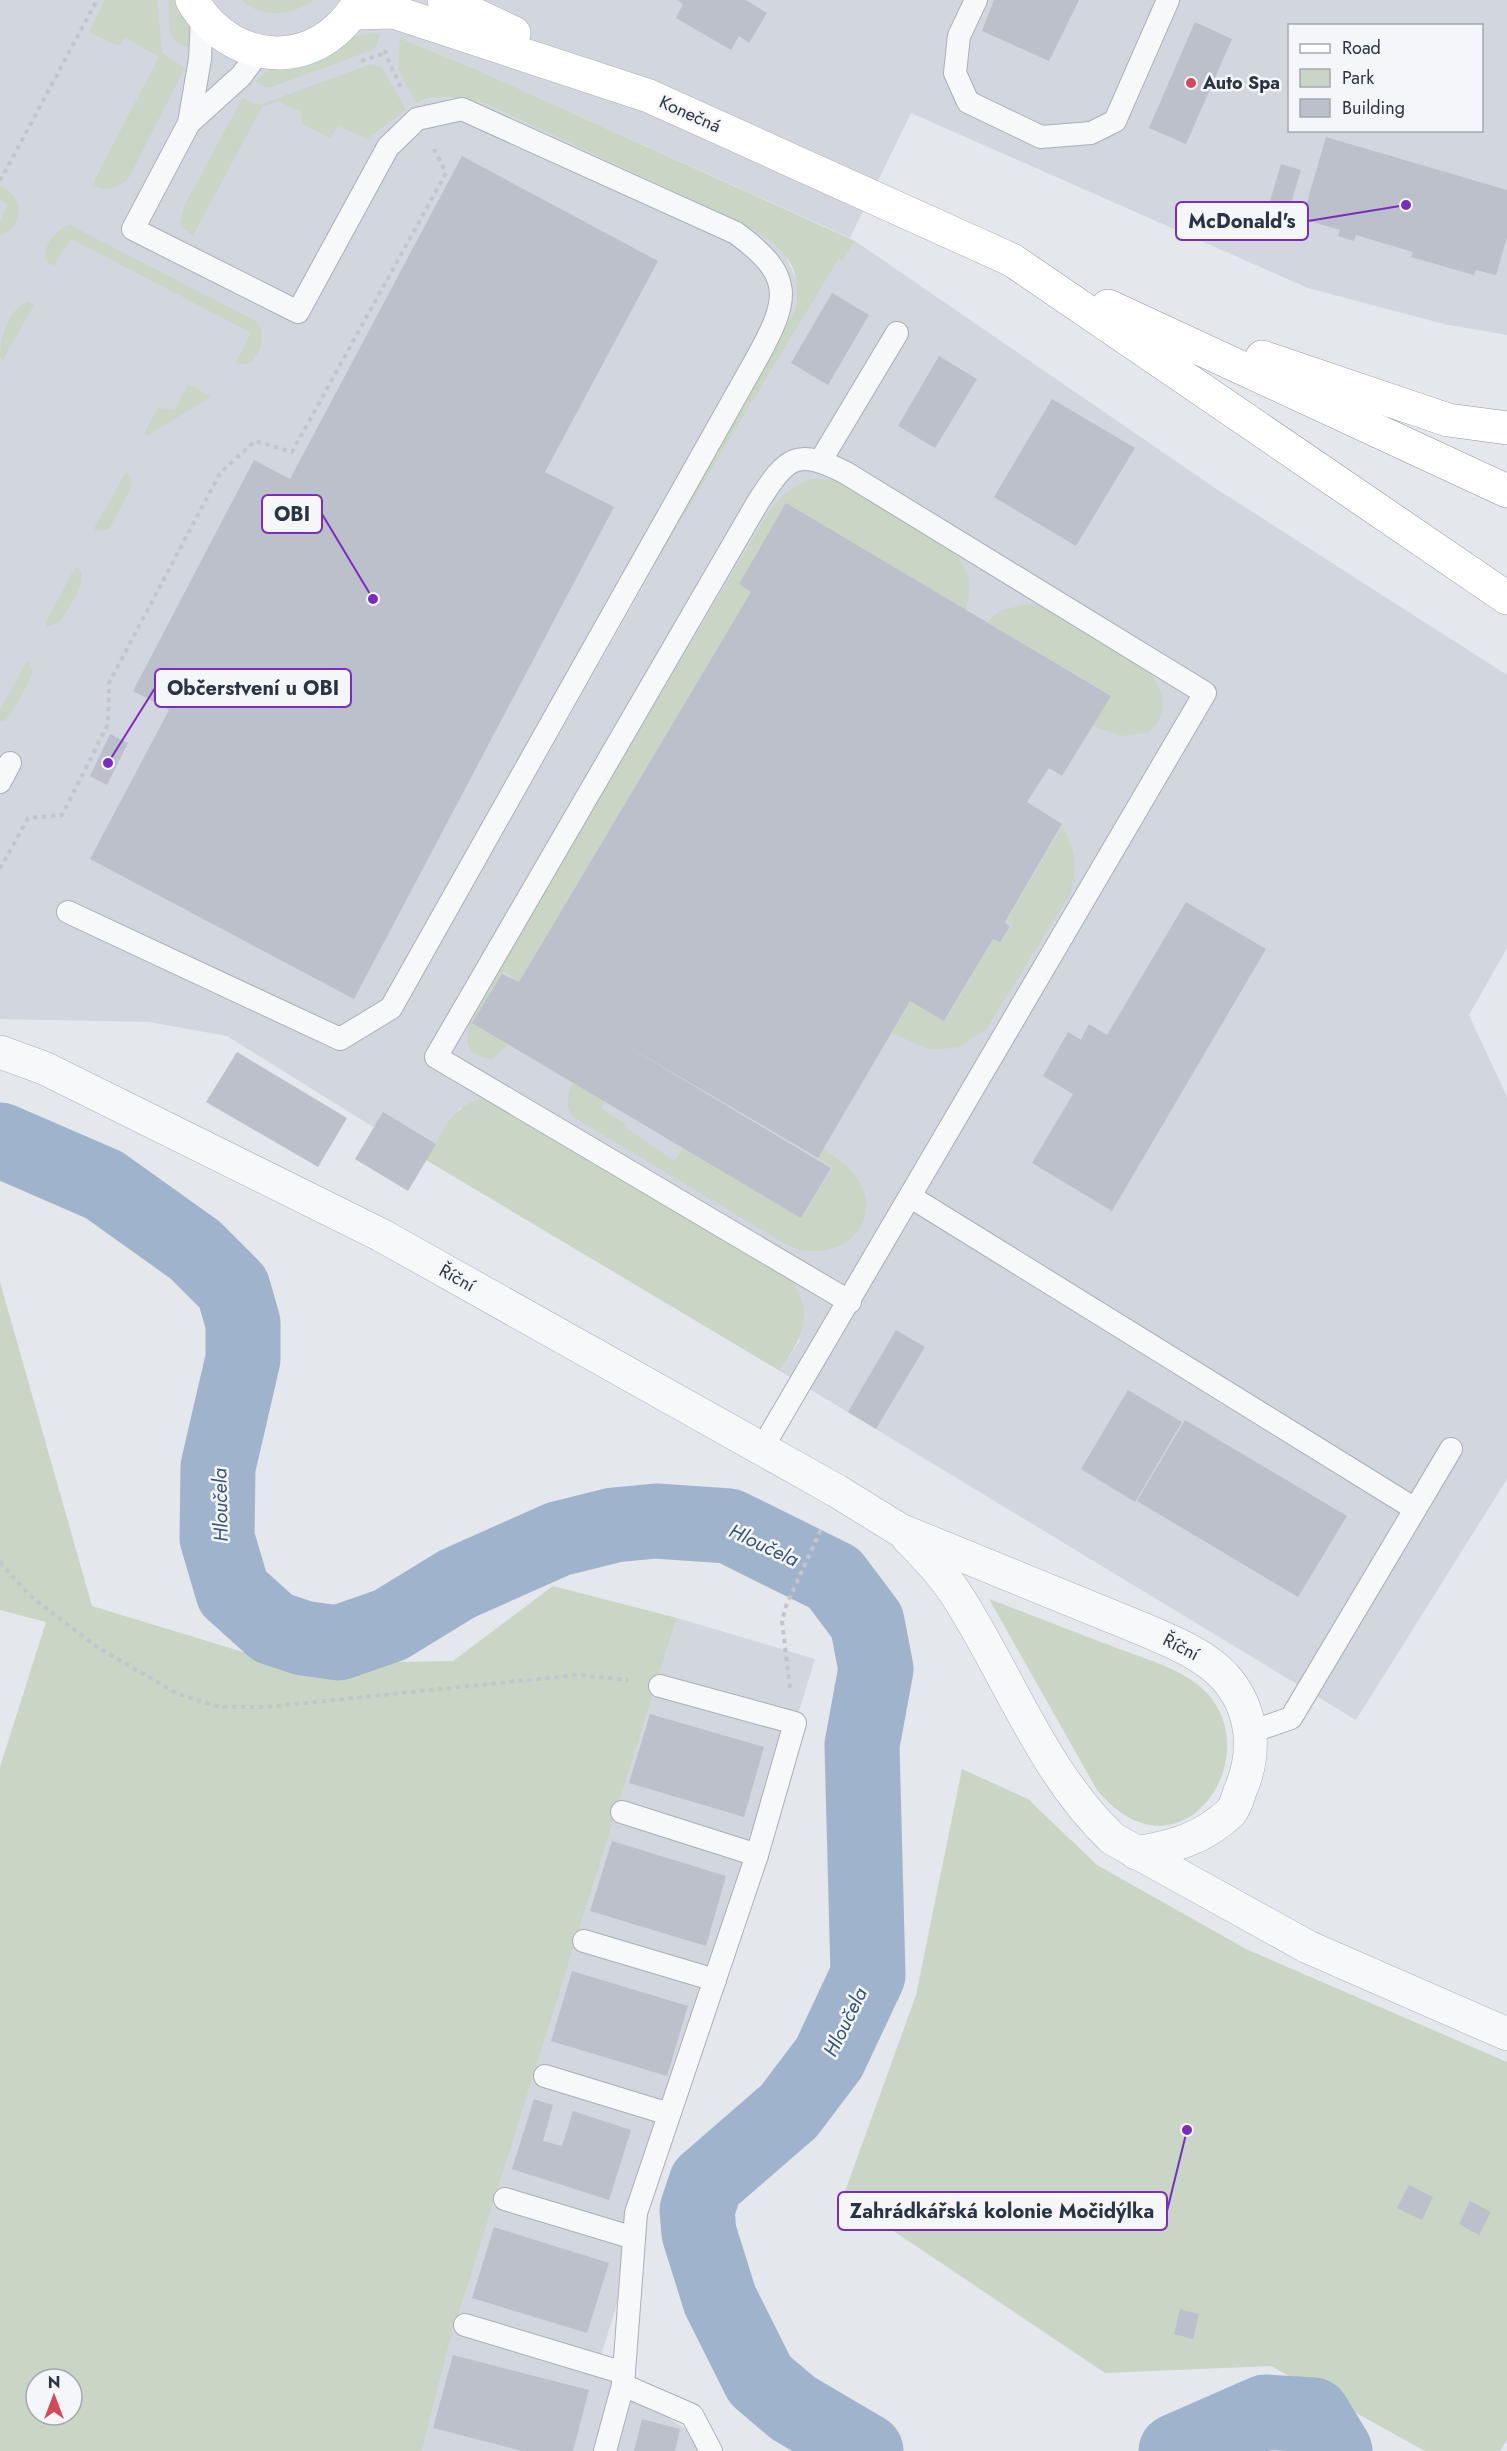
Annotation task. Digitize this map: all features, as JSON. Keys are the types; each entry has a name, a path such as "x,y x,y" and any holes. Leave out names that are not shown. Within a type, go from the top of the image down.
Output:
{"main road":[{"path":"444,0 649,96"},
{"name":"Konečná","path":"197,9 218,34 237,45 259,52 286,53 312,46 335,33 357,6 394,12 649,96 1012,260"},
{"path":"1012,260 1507,491"},
{"path":"1012,260 1507,598"},
{"path":"1106,305 1448,420 1507,428"}],"street":[{"name":"Říční","path":"0,1052 44,1068 381,1235 837,1491 900,1530 1178,1644 1206,1661 1224,1677 1240,1699 1251,1732 1250,1769 1232,1810 1201,1834 1173,1847 1136,1853"},
{"name":"Říční","path":"900,1530 931,1562 955,1593 1029,1723 1090,1817 1113,1839 1308,1947 1507,2034"}],"lane":[{"path":"976,0 959,36 955,73 968,102 1041,137 1090,133 1115,121 1168,0"},
{"path":"68,912 340,1039 390,1008 773,328 782,292 774,266 763,252 736,233 462,109 417,119 388,147 298,312 133,229 189,123 200,59 197,9"},
{"path":"189,123 241,76 259,52"},
{"path":"821,460 897,333"},
{"path":"761,1450 850,1302 1204,693 821,460 790,461 763,494 436,1057 850,1302"},
{"path":"911,1197 1415,1509"},
{"path":"1251,1732 1291,1719 1450,1449"},
{"path":"605,2451 623,2379 636,2212 757,1855 795,1723 660,1686"},
{"path":"622,1812 757,1855"},
{"path":"584,1941 715,1980"},
{"path":"545,2076 669,2114"},
{"path":"505,2199 634,2238"},
{"path":"465,2325 623,2379 692,2415 711,2451"}],"path":[{"path":"0,181 97,0"},
{"path":"0,869 28,818 62,815 108,724 110,683 220,473 255,441 292,452 446,173 385,53"},
{"path":"795,1723 782,1621 786,1606 820,1531"},
{"path":"0,1562 29,1595 97,1647 178,1694 220,1707 266,1707 578,1675 660,1686"}],"shaded area":[{"path":"0,0 1507,0 1507,335 1444,324 1308,288 911,113 850,238 480,71 400,38 422,100 441,97 486,104 742,223 768,238 785,255 799,285 794,312 417,967 420,980 714,461 839,259 842,260 855,241 1212,486 1507,675 1507,948 1469,1015 1507,1097 1507,1479 1356,1720 780,1371 800,1340 460,1107 426,1160 227,1036 149,1022 0,1019"},
{"path":"677,1618 815,1659 596,2372 720,2451 422,2451 449,2345"}],"green space":[{"path":"105,0 157,0 162,53 185,68 128,179 108,189 94,185 95,179 159,57 125,38 119,45 116,45 91,33 88,34"},
{"path":"169,0 182,0 190,30 190,48 181,45 172,36 169,24"},
{"path":"241,0 313,0 287,12 267,13"},
{"path":"380,33 377,45 372,50 272,87 266,87 255,81 282,61 313,47 347,38"},
{"path":"400,38 480,71 855,241 842,261 839,259 677,527 572,707 420,981 417,967 794,312 797,281 787,258 778,248 742,223 486,104 442,97 416,103 398,69"},
{"path":"371,64 382,67 406,110 367,139 338,126 330,138 302,124 301,112 278,101 262,107 193,236 180,225 184,206 243,97 255,104 262,104"},
{"path":"0,185 14,197 19,211 15,225 0,236 0,221 8,205 0,199"},
{"path":"70,225 256,321 262,338 256,356 247,365 236,363 250,334 248,331 71,239 54,266 46,261 46,250 51,239 60,230"},
{"path":"29,301 34,305 3,360 0,358 0,350 7,325 16,310"},
{"path":"188,384 211,397 147,436 144,433 158,408 174,410"},
{"path":"126,472 132,480 130,490 109,529 95,531 95,526"},
{"path":"813,479 832,480 846,487 947,547 961,561 968,575 969,590 966,610 785,505 739,584 751,592 519,982 505,972 502,974 475,1021 510,1042 493,1059 475,1054 470,1049 467,1036 473,1011 770,510 789,490"},
{"path":"75,567 79,568 81,574 76,596 60,622 47,627 46,622"},
{"path":"1027,604 1043,606 1149,671 1163,699 1162,712 1157,724 1147,733 1122,736 1092,726 1110,695 987,622 1000,611"},
{"path":"27,661 32,668 32,675 12,713 4,721 0,721 0,709"},
{"path":"1062,827 1071,844 1075,869 1069,896 986,1030 959,1047 943,1049 928,1049 892,1033 912,999 947,1019 993,939 997,936 1003,940 1013,924 1007,920"},
{"path":"574,1080 606,1098 601,1109 625,1123 624,1126 674,1161 685,1145 803,1216 833,1167 818,1158 823,1149 840,1160 855,1175 864,1193 866,1209 862,1224 852,1237 839,1246 823,1251 805,1251 787,1245 573,1117 568,1099"},
{"path":"484,1099 499,1105 791,1279 803,1304 803,1326 794,1348 780,1371 426,1160 456,1113 473,1102"},
{"path":"0,1282 92,1606 282,1664 453,1661 553,1586 677,1618 449,2345 422,2451 0,2451 0,1767 46,1622 0,1610"},
{"path":"989,1599 1164,1666 1186,1677 1206,1692 1223,1719 1227,1749 1221,1778 1206,1803 1184,1820 1157,1826 1128,1817 1097,1790"},
{"path":"962,1769 1028,1799 1097,1865 1246,1949 1507,2062 1507,2440 1500,2451 1425,2451 1271,2366 1105,2373 843,2197 916,1995"}],"building":[{"path":"677,0 746,0 767,13 749,43 739,36 731,50 676,18 683,4"},
{"path":"994,0 1079,0 1049,61 982,31"},
{"name":"Auto Spa","path":"1195,22 1232,39 1186,144 1149,128"},
{"path":"1326,137 1507,190 1507,237 1496,275 1476,270 1474,275 1411,257 1413,252 1356,235 1354,241 1338,236 1340,230 1302,219"},
{"path":"462,156 658,261 545,472 614,507 354,999 90,859 169,710 133,691 254,460 290,479"},
{"path":"1281,164 1301,170 1288,213 1268,208"},
{"path":"832,293 869,315 828,385 791,363"},
{"path":"939,356 977,379 935,448 898,426"},
{"path":"1052,399 1135,448 1076,546 994,497"},
{"path":"786,503 1111,696 1062,776 1049,768 1027,802 1062,824 1005,922 1010,927 1000,942 993,939 944,1021 910,1001 818,1158 617,1040 831,1168 801,1218 472,1023 502,974 519,982 751,592 739,584"},
{"path":"110,734 128,743 107,785 90,776"},
{"path":"1186,902 1266,949 1112,1211 1032,1163 1073,1094 1043,1076 1068,1032 1081,1040 1089,1024 1107,1035"},
{"path":"237,1052 347,1118 318,1167 206,1102"},
{"path":"383,1112 436,1144 408,1191 355,1159"},
{"path":"896,1330 925,1347 876,1429 848,1412"},
{"path":"1128,1390 1182,1422 1135,1502 1081,1469"},
{"path":"1185,1420 1347,1516 1298,1597 1137,1501"},
{"path":"650,1714 764,1747 744,1817 629,1783"},
{"path":"612,1841 726,1876 706,1946 590,1911"},
{"path":"572,1971 688,2006 667,2076 551,2041"},
{"path":"534,2099 553,2105 543,2141 562,2146 573,2111 631,2130 609,2200 512,2169"},
{"path":"1409,2185 1433,2197 1422,2220 1397,2208"},
{"path":"1470,2201 1491,2212 1479,2235 1459,2224"},
{"path":"494,2227 609,2263 587,2333 472,2298"},
{"path":"1180,2309 1199,2314 1193,2339 1174,2334"},
{"path":"453,2355 589,2390 573,2451 523,2451 433,2428"},
{"path":"642,2419 680,2429 675,2451 634,2451"}],"waterway":[{"name":"Hloučela","path":"0,1140 104,1185 195,1250 233,1288 243,1323 243,1359 218,1467 217,1538 233,1592 273,1628 303,1638 338,1643 390,1625 457,1584 558,1539 614,1525 656,1521 729,1526 834,1578 867,1622 876,1669 862,1745 868,1975 829,2058 789,2111 706,2183 697,2210 699,2233 720,2300 760,2380 793,2408 866,2451"},
{"name":"Hloučela","path":"1176,2451 1265,2412 1313,2415 1335,2451"}],"place":[{"name":"Auto Spa","path":"1191,83"},
{"name":"McDonald's","path":"1406,205"},
{"name":"OBI","path":"373,599"},
{"name":"Občerstvení u OBI","path":"108,763"},
{"name":"Zahrádkářská kolonie Močidýlka","path":"1187,2130"}]}
